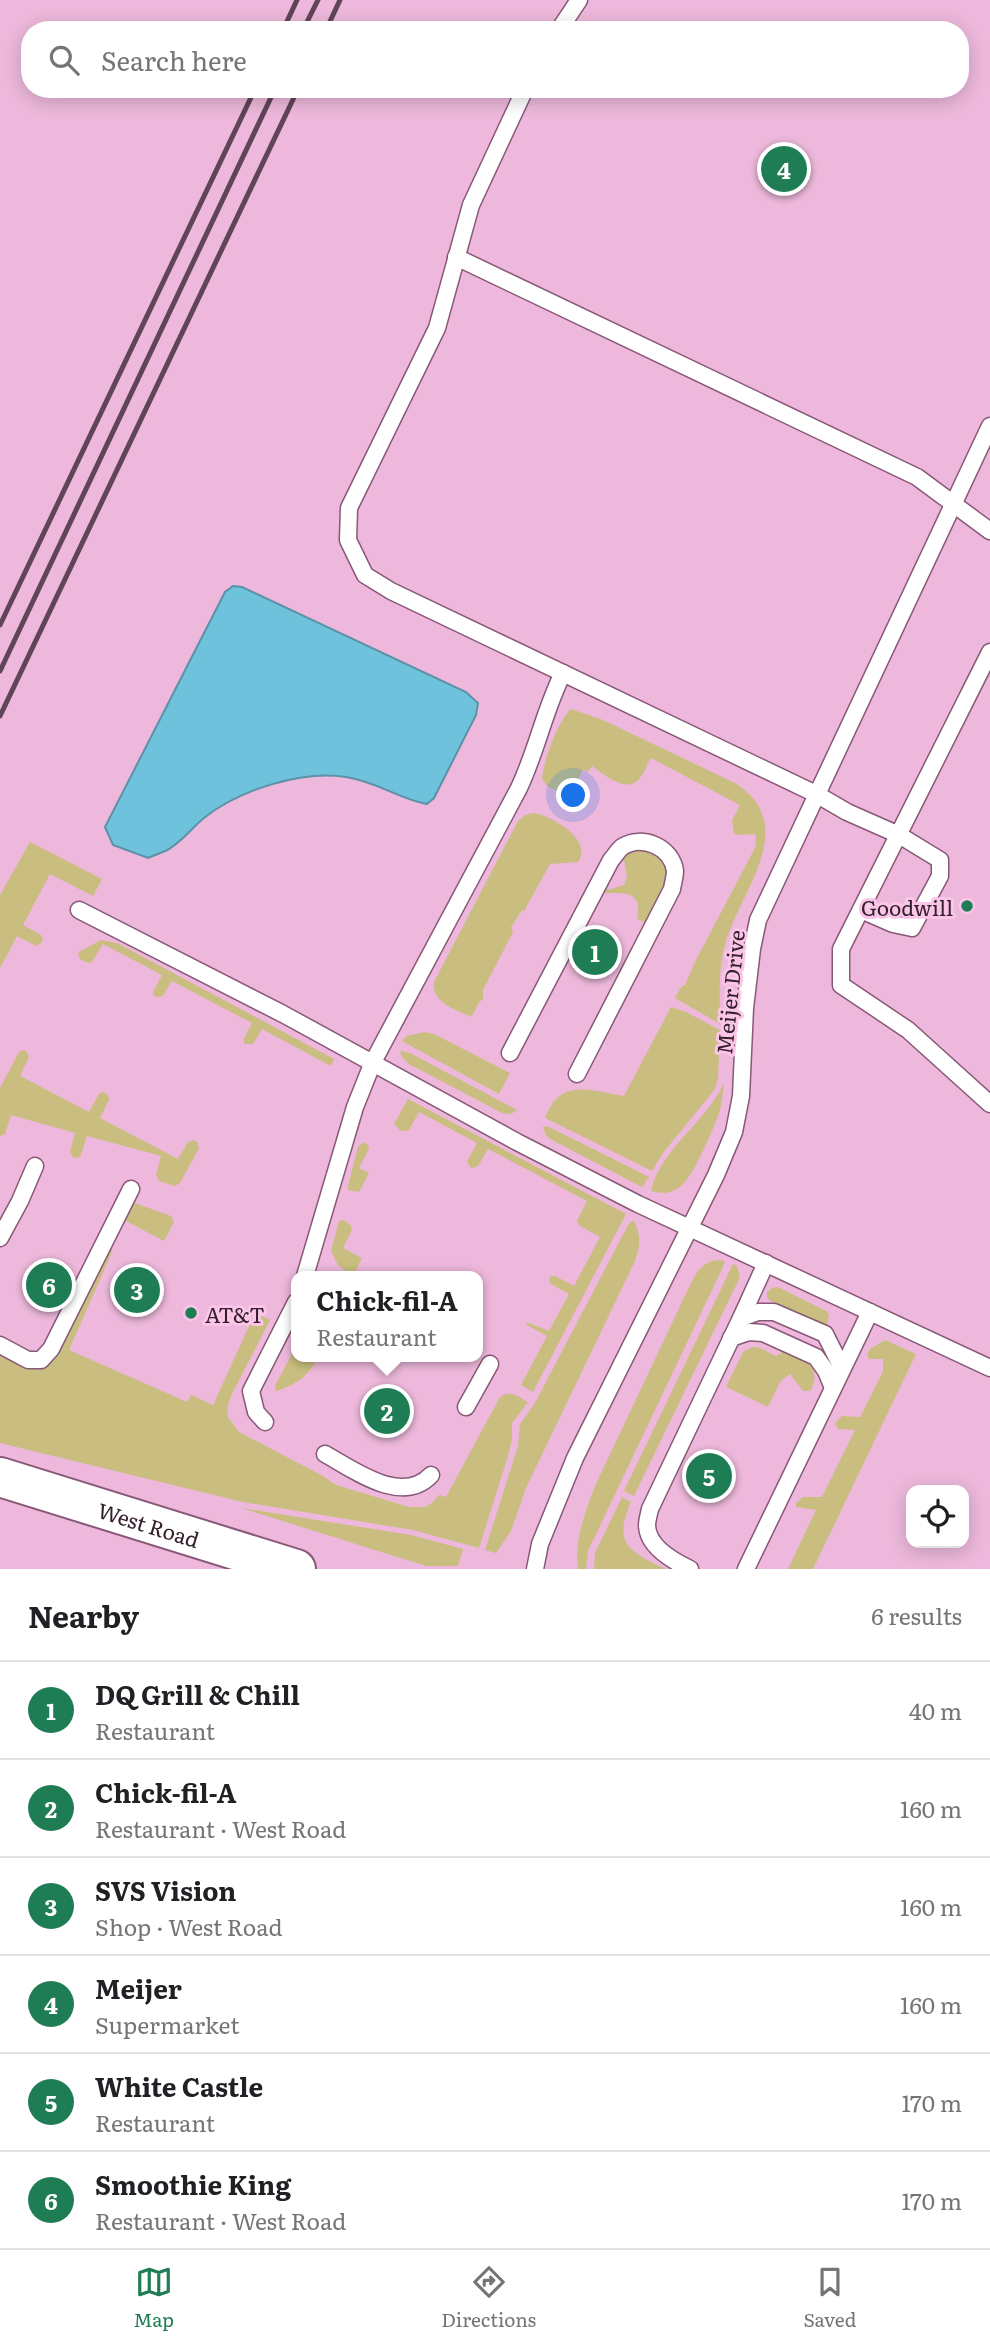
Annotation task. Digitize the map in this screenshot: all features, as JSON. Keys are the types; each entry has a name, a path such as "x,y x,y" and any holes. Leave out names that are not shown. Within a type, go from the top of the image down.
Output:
{"main road":[{"name":"West Road","path":"0,1477 296,1569"}],"lane":[{"path":"565,21 579,0"},
{"path":"521,98 471,205 437,328 349,508 348,540 365,575 383,587 817,794 899,835 940,860 940,876 912,928 893,924 861,910"},
{"path":"456,257 917,477 990,531"},
{"name":"Meijer Drive","path":"535,1569 540,1545 575,1458 716,1175 734,1132 741,1096 745,1008 758,920 990,426"},
{"path":"990,652 841,950 841,985 908,1030 990,1104"},
{"path":"307,1271 355,1107 373,1062 523,780 550,700 563,673"},
{"path":"510,1053 611,860 621,848 637,841 656,845 668,855 675,871 672,888 578,1074"},
{"path":"79,910 373,1062 517,1142 689,1227 990,1368"},
{"path":"0,1238 35,1166"},
{"path":"0,1345 28,1360 41,1360 51,1349 131,1189"},
{"path":"690,1569 673,1561 652,1542 647,1527 650,1509 766,1263"},
{"path":"265,1422 256,1412 251,1391 291,1312"},
{"path":"741,1318 758,1312 774,1312 825,1334 842,1368"},
{"path":"747,1569 870,1312"},
{"path":"731,1338 750,1332 764,1333 816,1357 833,1388"},
{"path":"466,1408 490,1364"},
{"path":"325,1454 374,1481 393,1486 415,1487 424,1483 431,1475"}],"shaded area":[{"path":"571,709 603,720 737,784 756,802 764,821 765,841 760,862 724,949 720,977 720,1024 675,998 685,985 756,846 755,834 734,833 732,820 740,805 651,758 639,779 628,784 615,781 592,766 588,772 583,769 571,794 584,800 580,803 547,786 542,779 548,752 556,732"},
{"path":"533,813 550,818 568,830 576,837 581,854 578,862 550,864 524,911 522,910 511,927 513,932 483,990 483,1000 471,1017 440,1000 434,989 434,982 518,821"},
{"path":"30,842 102,879 93,896 50,874 23,925 41,935 41,943 36,946 17,936 0,968 0,895"},
{"path":"643,849 656,854 664,862 667,871 662,892 646,923 637,919 638,909 634,897 623,893 601,893 604,887 608,890 624,885 627,876 623,855"},
{"path":"101,940 117,943 334,1059 331,1066 262,1029 253,1044 245,1044 243,1040 252,1023 172,981 163,996 155,997 153,992 162,975 103,944 92,962 81,960 79,952"},
{"path":"671,1007 720,1030 718,1078 715,1089 663,1153 652,1171 545,1118 559,1097 568,1092 588,1090 624,1096"},
{"path":"425,1032 434,1034 510,1073 499,1094 402,1041 407,1036"},
{"path":"23,1050 29,1057 20,1076 89,1112 99,1094 103,1092 108,1095 109,1100 100,1118 178,1159 188,1142 197,1142 199,1148 180,1183 175,1186 159,1181 156,1175 161,1156 87,1136 81,1155 78,1158 73,1157 70,1152 75,1133 11,1115 5,1134 0,1136 0,1088 19,1052"},
{"path":"400,1051 410,1053 517,1110 511,1114 502,1113 409,1064"},
{"path":"724,1082 721,1107 693,1171 682,1185 671,1192 651,1191 664,1162 707,1110"},
{"path":"408,1099 626,1214 533,1392 521,1385 547,1336 526,1322 549,1331 569,1294 551,1284 551,1276 574,1286 600,1237 580,1226 577,1221 587,1201 488,1149 478,1166 471,1168 467,1162 477,1143 419,1112 409,1130 401,1131 394,1124"},
{"path":"543,1126 649,1177 642,1187 550,1139"},
{"path":"364,1142 369,1149 359,1168 369,1173 359,1192 348,1190 358,1147"},
{"path":"135,1203 171,1216 174,1222 164,1241 124,1220"},
{"path":"343,1220 351,1225 352,1230 343,1248 362,1258 356,1271 346,1271 338,1265 331,1251 339,1221"},
{"path":"633,1220 639,1240 635,1261 526,1488 511,1531 496,1553 485,1550 518,1446 520,1424 535,1403"},
{"path":"108,1248 113,1250 69,1350 187,1402 191,1395 213,1405 255,1313 270,1320 231,1396 227,1408 228,1417 239,1432 336,1485 409,1507 425,1507 439,1495 446,1497 500,1397 511,1394 528,1402 512,1423 508,1456 479,1548 413,1530 243,1502 0,1443 0,1348 33,1363"},
{"path":"717,1260 725,1261 722,1269 588,1551 586,1569 578,1569 579,1537 595,1486 691,1283 701,1268"},
{"path":"733,1264 737,1266 740,1277 634,1496 624,1491"},
{"path":"778,1287 826,1311 829,1314 827,1325 821,1326 767,1298 767,1292"},
{"path":"885,1340 916,1354 813,1569 788,1569 816,1510 796,1507 796,1503 803,1497 822,1497 855,1430 838,1429 835,1423 842,1416 860,1417 883,1371 883,1359 869,1359 867,1355 870,1349"},
{"path":"752,1347 776,1356 785,1351 809,1363 814,1377 810,1391 803,1391 790,1374 780,1382 768,1407 726,1387 743,1352"},
{"path":"291,1356 291,1362 314,1362 301,1379 276,1391 275,1386"},
{"path":"622,1497 631,1502 623,1528 628,1545 643,1557 666,1569 594,1569 595,1553"},
{"path":"241,1508 411,1535 463,1549 458,1566 426,1566"}],"water":[{"path":"233,586 242,587 466,692 478,703 476,715 434,798 427,804 357,779 310,777 272,784 235,799 204,818 170,849 148,858 113,845 105,827 225,592"}],"railway":[{"path":"287,21 297,0"},
{"path":"308,21 318,0"},
{"path":"330,21 340,0"},
{"path":"0,625 251,98"},
{"path":"0,671 271,98"},
{"path":"0,716 294,98"}],"place":[{"name":"Meijer","path":"784,169"},
{"name":"Goodwill","path":"967,906"},
{"name":"DQ Grill & Chill","path":"595,952"},
{"name":"Smoothie King","path":"49,1285"},
{"name":"SVS Vision","path":"137,1290"},
{"name":"AT&T","path":"191,1313"},
{"name":"Chick-fil-A","path":"387,1411"},
{"name":"White Castle","path":"709,1476"}]}
